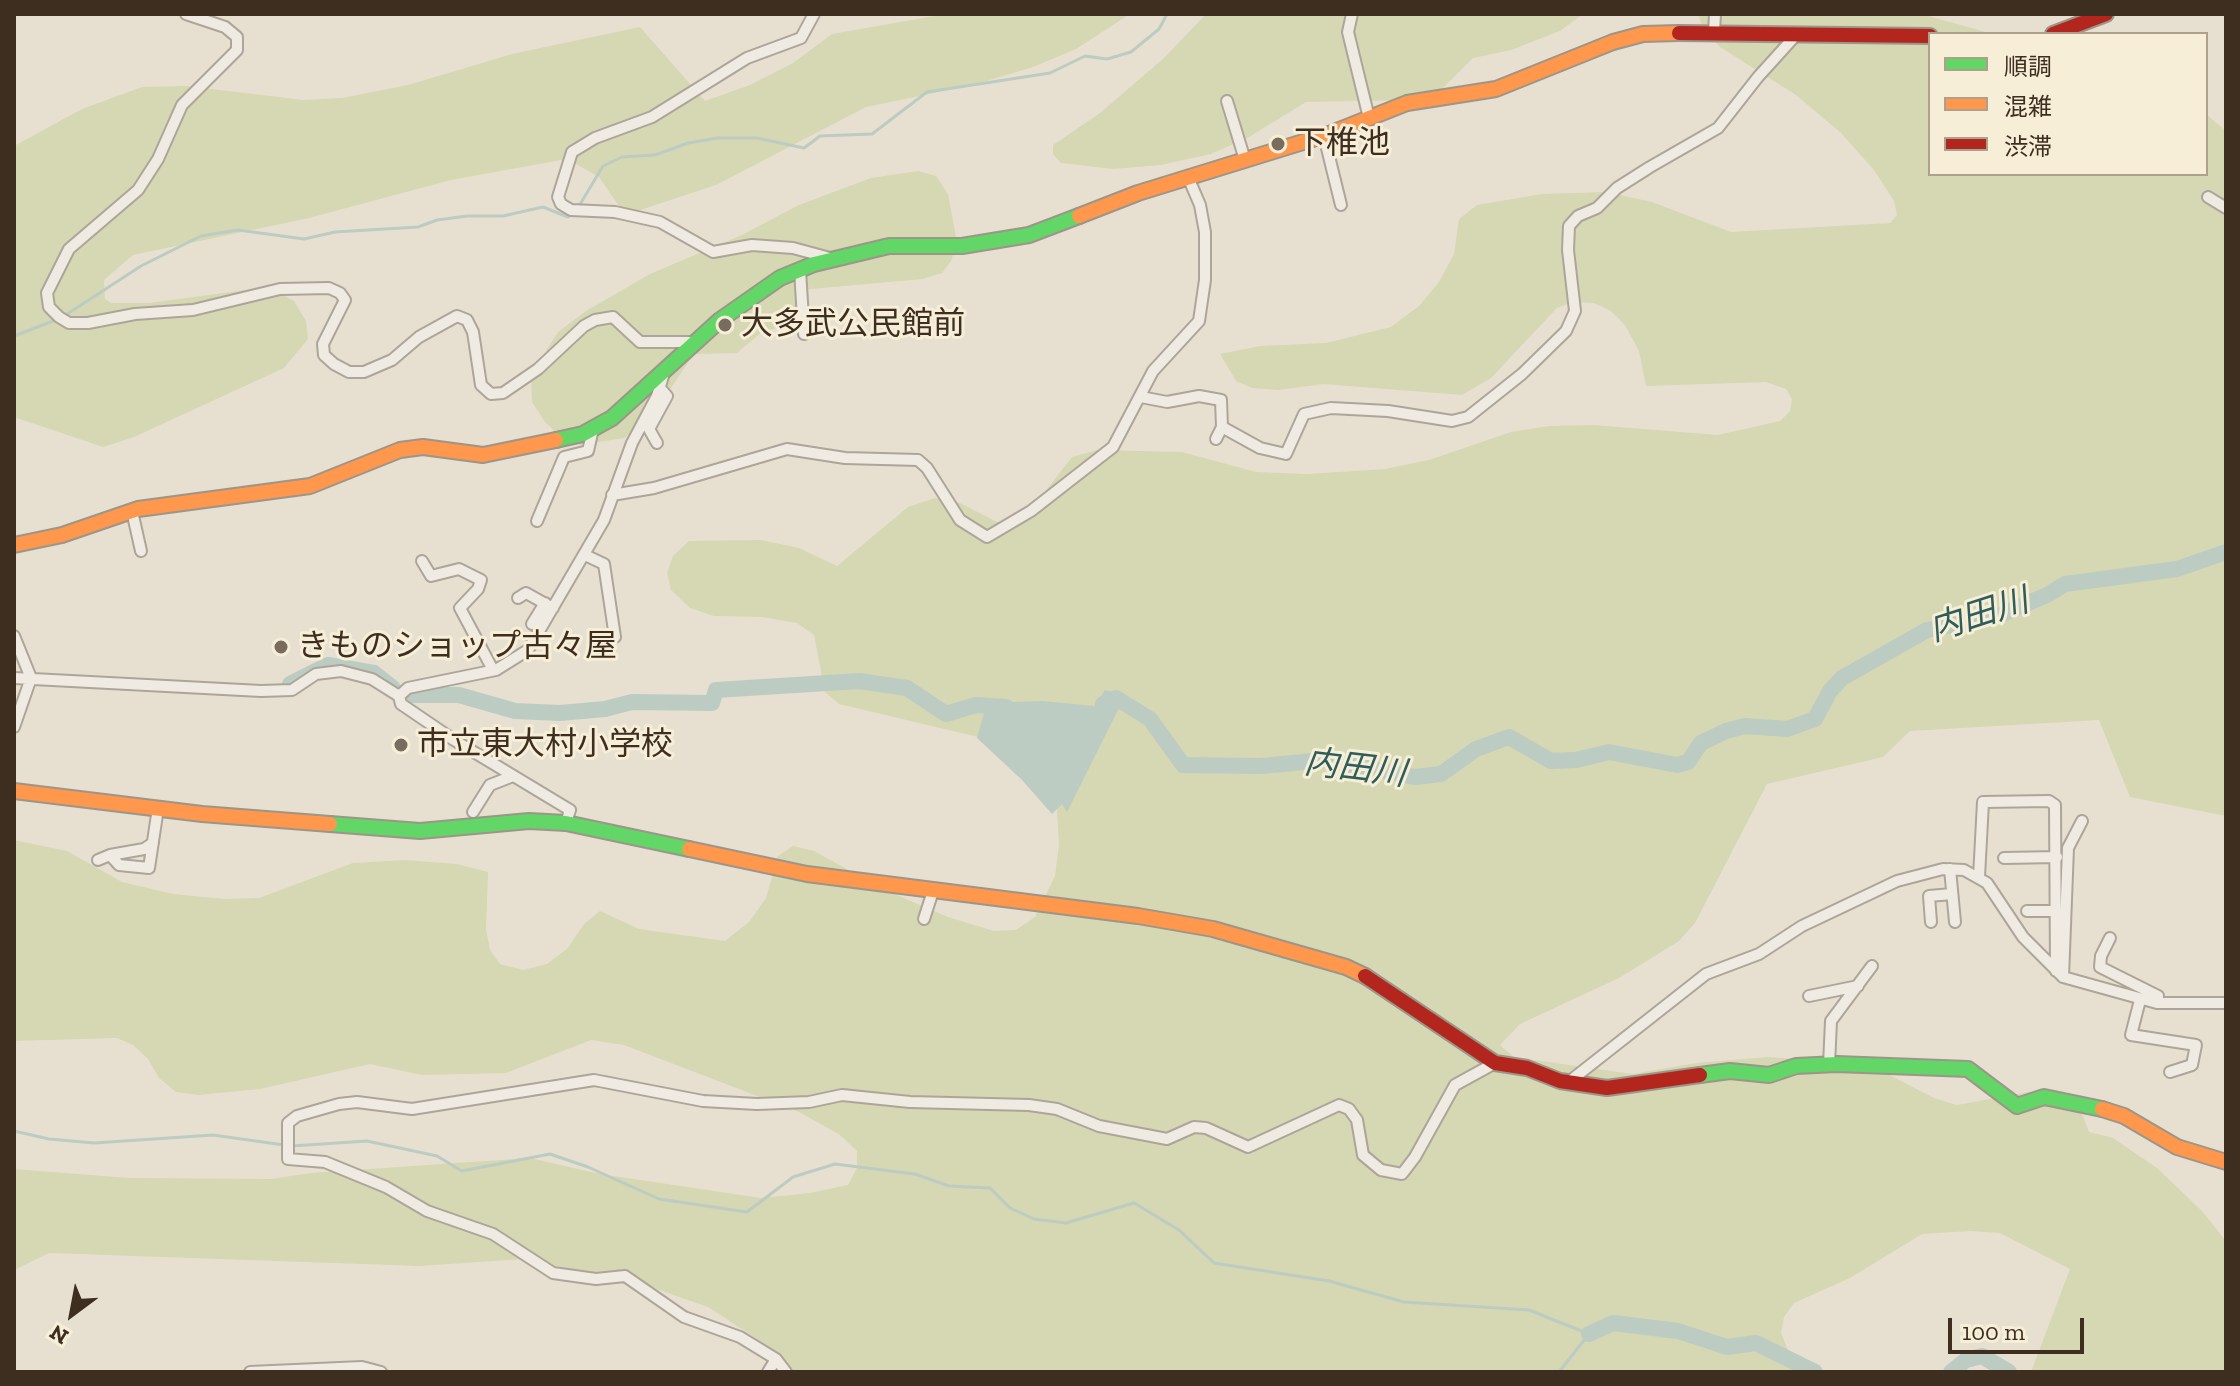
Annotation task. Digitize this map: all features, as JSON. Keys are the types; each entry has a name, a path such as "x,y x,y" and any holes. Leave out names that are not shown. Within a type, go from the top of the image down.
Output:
{"street":[{"path":"186,14 225,27 237,37 237,50 182,105 158,159 138,190 69,249 47,293 49,307 59,317 69,323 88,323 135,314 193,310 280,289 329,288 340,293 345,300 340,316 323,344 324,355 334,364 349,372 364,372 392,360 419,337 457,316 467,320 473,332 481,385 491,394 503,393 538,369 584,326 595,320 613,317 640,342 693,342"},
{"path":"814,14 801,38 747,58 652,117 595,138 572,152 558,197 561,204 576,211 615,212 660,222 713,252 752,245 793,248 831,259"},
{"path":"1352,14 1348,32 1369,118"},
{"path":"1714,32 1715,14"},
{"path":"2058,32 2106,14"},
{"path":"14,545 62,535 132,511 310,486 400,450 423,447 483,455 545,444 593,429 612,418 693,342 780,278 800,270 831,259 889,246 962,246 1029,235 1188,177 1324,136 1407,103 1496,89 1613,42 1643,34 1714,32 1928,36"},
{"path":"1222,427 1260,448 1286,454 1304,414 1331,408 1388,411 1452,421 1468,417 1522,374 1566,331 1575,311 1576,290 1568,250 1569,226 1578,216 1597,208 1617,188 1718,128 1796,35"},
{"path":"1227,101 1245,160"},
{"path":"1324,136 1341,205"},
{"path":"612,495 665,485 787,449 845,458 918,460 927,468 960,520 987,537 1031,511 1113,447 1153,371 1199,321 1205,280 1205,232 1200,205 1188,177"},
{"path":"2208,197 2226,208"},
{"path":"800,270 804,334"},
{"path":"532,624 585,555 604,520 632,443 660,388 665,366"},
{"path":"657,443 649,429 667,396 660,388"},
{"path":"1141,397 1167,402 1199,396 1221,400 1222,427 1216,439"},
{"path":"537,521 564,457 588,451 593,429"},
{"path":"132,511 141,551"},
{"path":"585,555 604,564 615,637"},
{"path":"422,561 431,576 459,569 481,580 478,589 460,608 493,670"},
{"path":"518,598 526,593 549,605"},
{"path":"399,696 408,688 493,670 528,650 549,605"},
{"path":"14,636 31,678 14,727"},
{"path":"14,678 292,690 316,674 341,671 372,679 399,696 401,704 570,810 566,823"},
{"path":"473,812 490,785 513,776"},
{"path":"14,791 158,808 420,831 529,821 566,823 807,874 1138,916 1213,929 1346,967 1378,983 1495,1063 1570,1081 1607,1088 1730,1071 1769,1075 1796,1066 1829,1065 1968,1069 2017,1106 2044,1097 2093,1106 2124,1116 2177,1147 2226,1162"},
{"path":"1979,877 1983,802 2049,801 2055,805 2060,974"},
{"path":"110,855 119,865 149,868 158,808"},
{"path":"2060,974 2068,848 2082,821"},
{"path":"98,860 144,849 153,843"},
{"path":"2004,858 2057,857"},
{"path":"1950,869 1955,922"},
{"path":"1570,1081 1706,974 1759,954 1802,926 1897,881 1950,869 1964,870 1987,883 2023,937 2060,974 2157,1003 2226,1003"},
{"path":"924,919 933,891"},
{"path":"1931,922 1929,896 1952,894"},
{"path":"2027,911 2056,911"},
{"path":"2110,938 2101,956 2100,967 2158,996 2157,1003"},
{"path":"1829,1065 1831,1021 1872,966"},
{"path":"1809,996 1858,986"},
{"path":"2140,1000 2131,1035 2196,1045 2192,1065 2170,1072"},
{"path":"786,1372 776,1359 740,1337 707,1328 684,1317 625,1276 596,1279 553,1273 493,1234 427,1211 386,1187 325,1162 288,1159 288,1126 297,1116 339,1104 357,1102 412,1109 594,1080 703,1101 757,1104 809,1102 842,1095 910,1102 1029,1105 1057,1109 1099,1126 1167,1139 1194,1127 1206,1128 1248,1147 1339,1105 1349,1109 1357,1120 1363,1155 1381,1170 1402,1174 1415,1157 1455,1085 1495,1063"},
{"path":"768,1372 776,1359"},
{"path":"250,1372 362,1367 381,1372"}],"green space":[{"path":"946,14 1130,14 1076,49 1033,67 973,85 866,107 716,185 625,215 599,177 567,159 451,180 309,218 133,255 104,280 105,299 111,303 149,303 268,287 294,301 306,321 308,339 284,368 134,437 103,447 14,417 14,146 82,109 142,87 187,86 303,100 342,98 408,85 512,54 640,27 705,101 750,85 793,63 832,34"},
{"path":"1206,14 1583,14 1560,31 1511,50 1473,58 1442,89 1418,100 1306,102 1249,137 1211,154 1161,165 1113,169 1061,163 1053,154 1053,145 1100,113 1164,58"},
{"path":"1698,14 1921,14 1986,32 1928,32 1928,176 2208,176 2208,116 2226,131 2226,816 2130,797 2099,720 1910,731 1883,757 1767,784 1695,923 1679,941 1619,978 1520,1024 1500,1045 1514,1057 1632,1074 1696,1063 1768,1057 1852,1063 1878,1069 1934,1098 1957,1105 2029,1092 2065,1099 2083,1116 2089,1132 2113,1138 2157,1168 2202,1211 2226,1241 2226,1372 2031,1372 2070,1269 2000,1233 1970,1231 1922,1234 1850,1278 1794,1303 1784,1317 1781,1333 1788,1350 1819,1372 781,1372 774,1350 708,1307 645,1285 524,1259 419,1266 49,1253 14,1270 14,1169 129,1178 271,1179 311,1173 530,1158 600,1174 761,1198 848,1185 857,1168 857,1151 840,1135 799,1112 624,1045 591,1040 506,1073 422,1075 370,1064 260,1089 198,1095 176,1092 159,1078 148,1059 133,1045 117,1038 14,1041 14,840 67,851 122,882 173,894 225,899 259,898 353,863 405,860 457,864 488,872 486,929 490,950 500,964 523,970 547,964 567,949 584,924 600,911 639,929 725,941 749,922 766,898 778,856 793,846 814,851 885,890 948,917 994,931 1016,930 1035,917 1055,876 1059,845 1057,810 1050,786 978,737 839,704 825,692 814,635 797,623 762,617 714,616 690,608 671,590 667,573 673,556 689,541 761,540 799,548 837,566 908,507 935,498 960,503 997,522 1013,525 1036,503 1072,457 1097,450 1182,452 1256,472 1307,474 1385,469 1429,460 1511,432 1549,426 1594,425 1718,435 1780,421 1790,411 1792,399 1786,389 1766,382 1646,386 1639,351 1625,325 1611,311 1594,303 1572,302 1557,308 1491,378 1462,395 1323,384 1278,390 1252,388 1236,381 1220,354 1260,346 1326,343 1391,327 1419,306 1439,282 1454,254 1459,219 1477,205 1542,194 1605,192 1652,202 1731,232 1890,223 1897,215 1894,201 1874,170 1841,133 1796,95 1720,47 1703,28"},
{"path":"918,171 936,176 948,194 957,242 951,261 942,273 922,279 800,290 793,324 762,332 737,353 694,354 649,420 624,438 580,445 562,438 545,422 532,402 531,375 558,332 586,311 650,274 742,235 799,205 871,178"}],"shaded area":[{"path":"1105,690 1125,696 1067,812 1062,804 1052,814 1022,780 977,738 987,703 1042,701 1095,706"}],"waterway":[{"path":"579,206 603,166 622,157 655,155 688,143 718,138 757,138 804,148 820,136 872,134 927,92 1050,73 1085,56 1107,59 1131,52 1159,29 1167,14"},
{"path":"14,336 61,318 141,266 201,236 238,230 304,239 335,232 418,227 437,220 467,216 503,216 543,207 568,217 571,214"},
{"name":"内田川","path":"1103,704 1116,698 1150,719 1183,765 1261,766 1325,760 1415,777 1441,774 1476,749 1509,737 1551,761 1576,760 1609,752 1677,765 1688,762 1701,743 1726,731 1745,726 1787,729 1815,719 1830,691 1842,678 1927,630 1998,616 2065,584 2177,569 2226,552"},
{"name":"内田川","path":"290,684 328,665 374,673 393,688"},
{"name":"内田川","path":"411,695 459,695 515,711 560,713 605,709 632,702 712,703 716,690 859,681 907,688 946,714 976,705 1006,707"},
{"path":"14,1131 49,1139 94,1143 213,1135 284,1145"},
{"path":"292,1146 367,1141 437,1156 462,1171 550,1154 588,1167 659,1199 747,1212 793,1177 835,1164 915,1174 949,1186 990,1188 1010,1208 1034,1219 1066,1223 1134,1203 1179,1230 1214,1263 1329,1281 1404,1302 1529,1310 1589,1334 1559,1372"},
{"path":"1589,1334 1613,1323 1678,1331 1727,1347 1756,1343 1815,1372"},
{"path":"1951,1372 1966,1360 1982,1356 2009,1372"}],"traffic: fast":[{"path":"556,440 583,434 612,418 720,320 780,278 814,264 889,246 962,246 1029,235 1079,216"},
{"path":"330,824 420,831 529,821 566,823 689,849"},
{"path":"1700,1075 1730,1071 1769,1075 1796,1066 1837,1064 1968,1069 2017,1106 2044,1097 2102,1109"}],"traffic: slow":[{"path":"1079,216 1138,193 1329,134 1407,103 1496,89 1613,42 1643,34 1679,33"},
{"path":"14,545 62,535 138,509 310,486 400,450 423,447 483,455 556,440"},
{"path":"14,791 202,814 330,824"},
{"path":"689,849 807,874 1138,916 1213,929 1346,967 1365,976"},
{"path":"2102,1109 2124,1116 2177,1147 2226,1162"}],"traffic: jam":[{"path":"2058,32 2106,14"},
{"path":"1679,33 1928,36"},
{"path":"1365,976 1495,1063 1527,1068 1560,1081 1607,1088 1700,1075"}],"place":[{"name":"下椎池","path":"1278,144"},
{"name":"大多武公民館前","path":"725,325"},
{"name":"きものショップ古々屋","path":"281,647"},
{"name":"市立東大村小学校","path":"401,745"}]}
